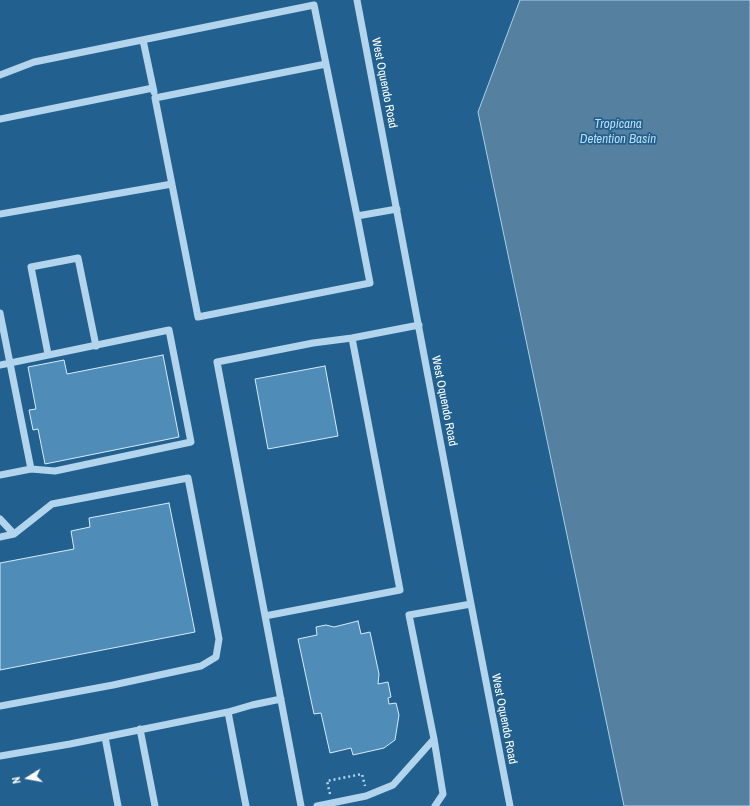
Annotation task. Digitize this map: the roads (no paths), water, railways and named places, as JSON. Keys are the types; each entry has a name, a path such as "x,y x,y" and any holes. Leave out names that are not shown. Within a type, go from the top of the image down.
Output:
{"street":[{"name":"West Oquendo Road","path":"357,0 510,806"},
{"path":"0,75 34,62 314,5 370,283 198,317 143,40"},
{"path":"155,98 326,64"},
{"path":"0,119 153,88"},
{"path":"0,214 172,184"},
{"path":"357,216 397,209"},
{"path":"48,354 31,267 78,258 96,346"},
{"path":"0,313 31,469"},
{"path":"301,806 217,362 312,343 352,338 419,325"},
{"path":"0,366 48,354 96,346 169,330 191,442 55,471 31,469 0,475"},
{"path":"265,616 400,590 352,338"},
{"path":"0,537 14,534 52,504 188,478 219,639 216,657 201,666 113,685 0,706"},
{"path":"0,519 14,534"},
{"path":"435,806 443,794 434,740 409,615 471,604"},
{"path":"0,756 228,712 281,699"},
{"path":"228,712 246,806"},
{"path":"140,729 155,806"},
{"path":"104,737 118,806"},
{"path":"317,806 366,796 393,785 434,740"}],"water":[{"name":"Tropicana Detention Basin","path":"520,0 750,0 750,806 624,806 478,112"}]}
